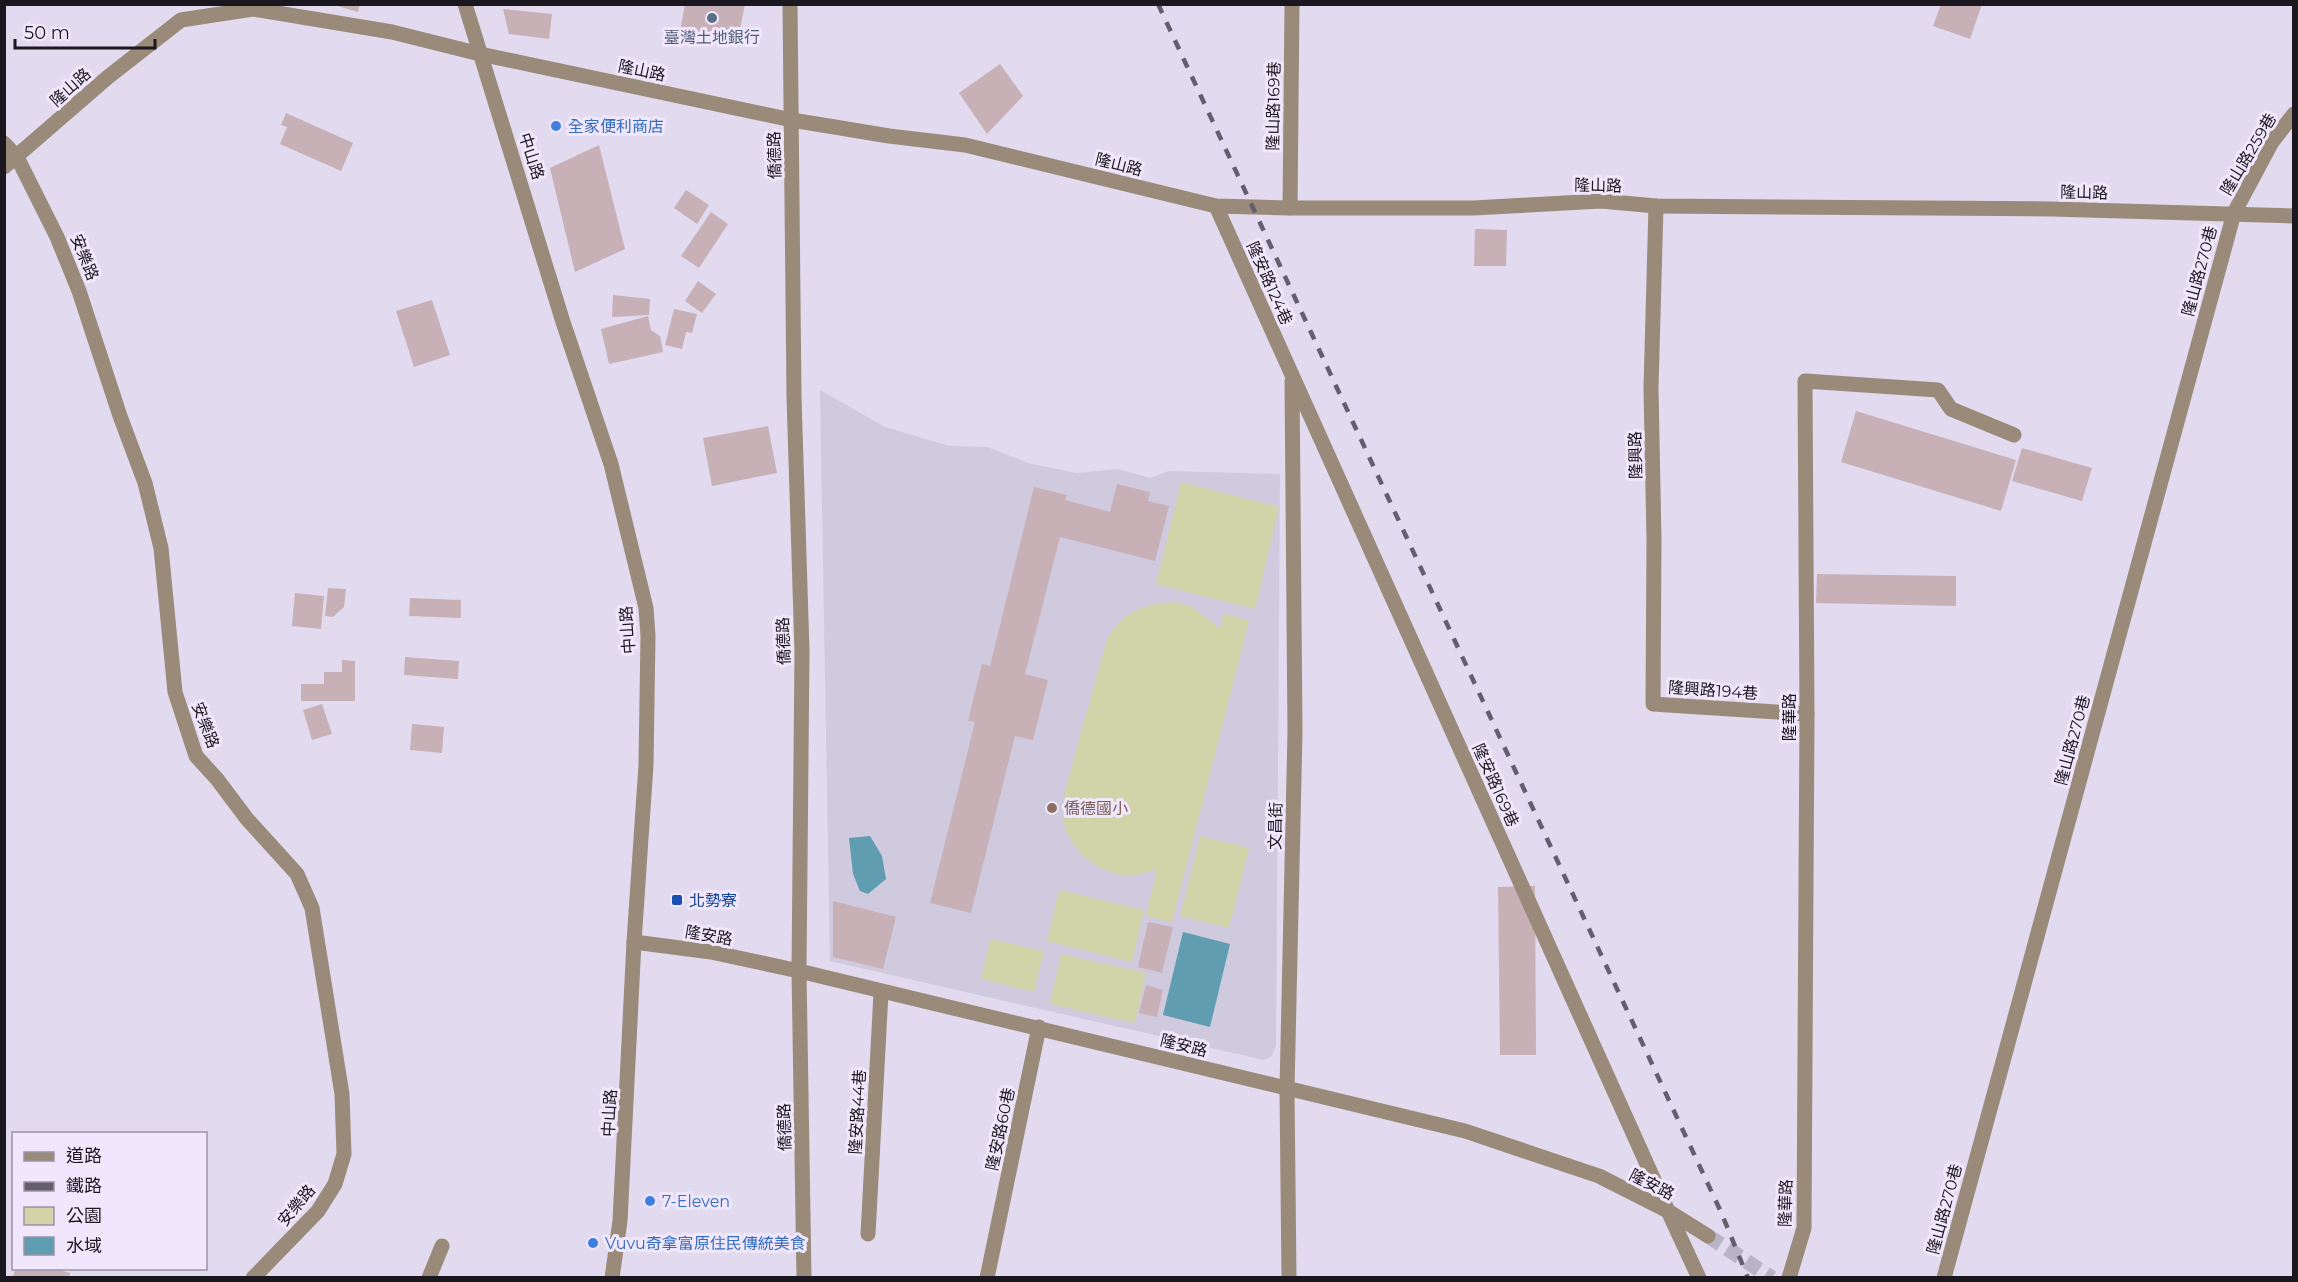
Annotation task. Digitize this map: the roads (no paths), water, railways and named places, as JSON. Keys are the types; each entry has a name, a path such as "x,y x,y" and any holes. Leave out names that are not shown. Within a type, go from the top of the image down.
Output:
{"street":[{"name":"中山路","path":"465,4 563,322 611,464 646,608 648,636 646,765 633,942 620,1221 612,1278"},
{"name":"僑德路","path":"790,4 794,397 802,651 799,972 804,1278"},
{"name":"隆山路169巷","path":"1290,208 1292,4"},
{"name":"隆山路","path":"11,162 108,77 181,20 253,9 392,32 480,54 792,120 889,136 965,145 1216,206 1474,208 1601,201 1656,206 2052,209 2294,216"},
{"name":"隆山路259巷","path":"2234,213 2272,142 2294,114"},
{"name":"安樂路","path":"4,143 11,162 57,237 79,291 120,416 145,483 161,548 175,692 196,756 217,779 247,819 297,874 312,908 342,1094 344,1154 335,1184 318,1211 253,1278"},
{"name":"隆安路124巷","path":"1216,206 1292,374"},
{"name":"隆興路","path":"1653,704 1654,540 1651,388 1656,206"},
{"name":"隆山路270巷","path":"1944,1278 2234,213"},
{"name":"文昌街","path":"1288,1278 1287,1089 1295,732 1292,374"},
{"name":"隆安路169巷","path":"1292,374 1700,1278"},
{"name":"隆華路","path":"1790,1278 1804,1228 1807,714 1805,381 1938,390 1951,409 2014,435"},
{"name":"隆興路194巷","path":"1653,704 1807,714"},
{"name":"隆安路","path":"633,942 711,952 1039,1028 1465,1131 1599,1176 1668,1211 1708,1236"},
{"name":"隆安路44巷","path":"868,1234 882,993"},
{"name":"隆安路60巷","path":"987,1278 1039,1028"},
{"path":"429,1278 442,1246"}],"water":[{"path":"870,836 882,856 886,879 868,894 860,891 853,874 849,838"},
{"path":"1183,932 1230,944 1210,1027 1163,1015"}],"tunnel":[{"path":"1708,1236 1772,1278"}],"railway":[{"path":"1158,4 1721,1212 1748,1278"}],"place":[{"name":"臺灣土地銀行","path":"712,18"},
{"name":"全家便利商店","path":"556,126"},
{"name":"僑德國小","path":"1052,808"},
{"name":"北勢寮","path":"677,900"},
{"name":"7-Eleven","path":"650,1201"},
{"name":"Vuvu奇拿富原住民傳統美食","path":"593,1243"}]}
